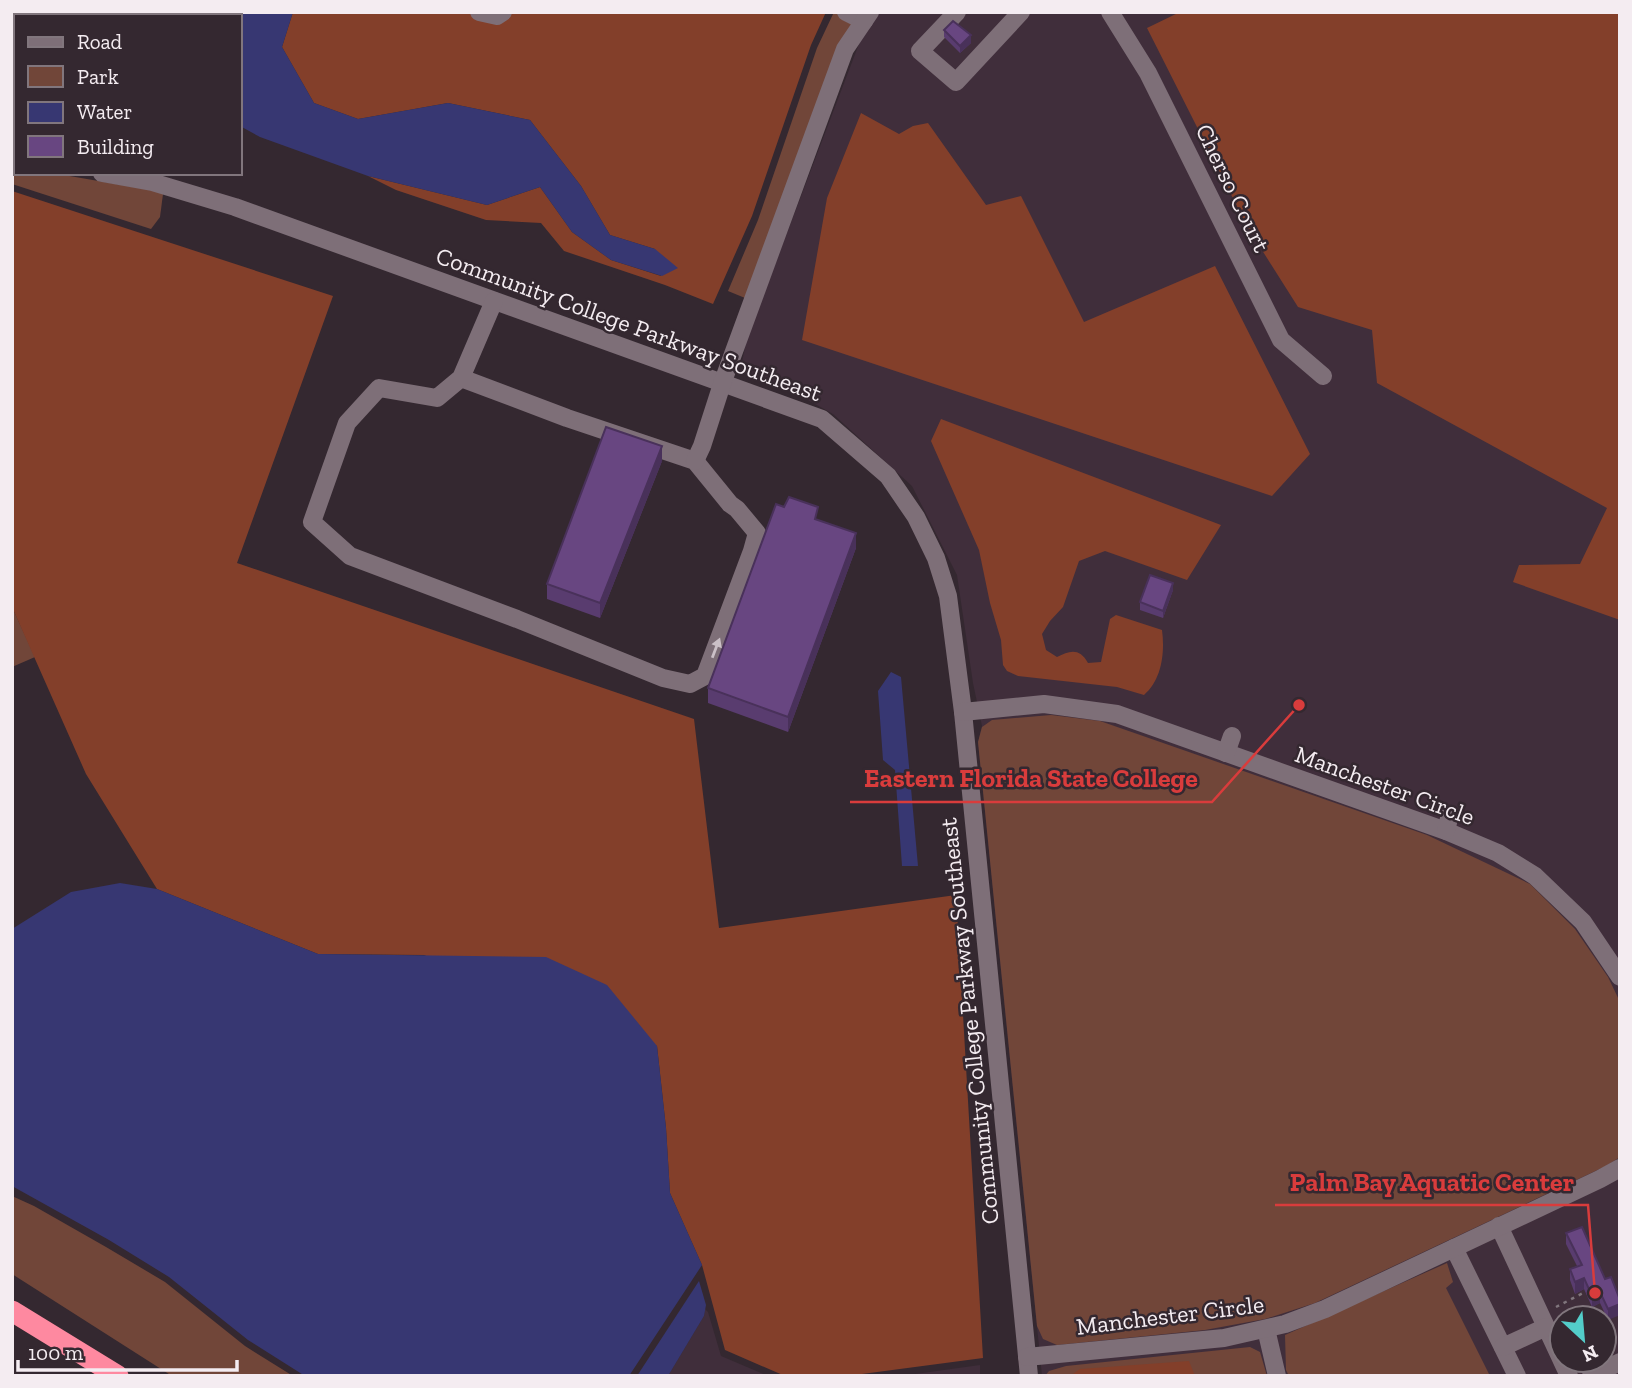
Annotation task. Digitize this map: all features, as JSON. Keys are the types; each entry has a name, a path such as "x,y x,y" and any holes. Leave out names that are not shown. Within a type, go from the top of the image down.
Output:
{"highway":[{"path":"12,1311 118,1376"}],"street":[{"path":"479,12 497,16 503,12"},
{"path":"695,461 845,49 867,17 846,12"},
{"path":"957,12 920,51 956,82 1021,12"},
{"name":"Cherso Court","path":"1110,12 1148,73 1281,340 1323,376"},
{"name":"Community College Parkway Southeast","path":"113,175 152,182 235,207 822,419 888,476 916,517 931,548 948,596 963,712 1029,1376"},
{"path":"461,379 695,461 757,533 705,677 690,684 663,678 350,556 312,522 347,423 379,388 438,398 461,379 494,301"},
{"name":"Manchester Circle","path":"963,712 1044,704 1117,714 1229,744 1448,823 1535,876 1583,922 1620,977"},
{"name":"Manchester Circle","path":"1027,1357 1224,1338 1266,1329 1325,1309 1620,1168"},
{"path":"1499,1226 1548,1318 1503,1347"},
{"path":"1454,1248 1517,1376"},
{"path":"1266,1329 1278,1376"},
{"path":"1591,1376 1620,1362"}],"path":[{"path":"1569,1304 1585,1293"}],"shaded area":[{"path":"44,12 124,12 122,14"},
{"path":"146,12 224,12 216,14"},
{"path":"293,12 826,12 811,45 752,216 713,304 564,251 541,223 486,220 396,190 368,176 487,205 540,187 572,232 611,260 661,276 655,249 610,235 581,186 530,120 448,103 358,119 314,103 282,47"},
{"path":"878,12 1620,12 1620,1376 1042,1376 978,742 982,726 957,575 912,486 833,414 781,385 750,380 742,362 747,338 862,36"},
{"path":"1180,12 1620,12 1620,620 1513,582 1519,565 1580,564 1607,508 1377,383 1372,330 1298,307 1248,228 1147,28"},
{"path":"861,113 899,134 913,126 928,123 986,205 1021,196 1084,322 1215,266 1310,454 1272,496 802,340 827,198"},
{"path":"12,191 333,296 237,563 694,719 719,928 956,895 983,1358 847,1376 785,1376 725,1350 702,1265 670,1193 657,1046 424,955 318,954 157,889 86,774 12,607"},
{"path":"941,419 1221,525 1187,580 1105,551 1079,561 1063,607 1042,634 1046,650 1057,657 1074,652 1082,655 1088,663 1101,662 1110,619 1116,615 1162,630 1161,665 1155,682 1144,695 1117,687 1018,676 1007,671 1003,665 1001,640 979,550 931,441"},
{"path":"705,1309 721,1356 768,1376 668,1376 704,1316"},
{"path":"1189,1361 1195,1376 1070,1376 1080,1369"},
{"path":"980,1365 980,1376 901,1376"}],"green space":[{"path":"12,12 44,12 14,14 14,47"},
{"path":"834,12 860,12 745,298 728,291 758,220 817,48"},
{"path":"12,72 14,156 12,156"},
{"path":"14,172 14,175 64,175 151,190 163,194 160,217 151,229 12,184"},
{"path":"12,607 35,657 12,667"},
{"path":"1051,715 1100,721 1427,835 1530,884 1575,929 1608,977 1620,1002 1620,1157 1315,1303 1265,1319 1205,1330 1057,1345 1043,1339 1037,1326 978,742 982,727 992,720"},
{"path":"12,1196 165,1282 245,1346 293,1376 172,1376 12,1274"},
{"path":"1447,1263 1453,1282 1446,1288 1490,1376 1289,1376 1286,1370 1285,1335"},
{"path":"1250,1347 1260,1352 1267,1376 1045,1376 1049,1371 1066,1366"}],"water":[{"path":"293,12 282,47 314,103 358,119 448,103 530,120 581,186 610,235 655,249 678,268 662,276 611,260 572,232 540,187 487,205 368,176 260,137 242,127 242,14 220,14"},
{"path":"891,672 901,677 918,866 902,866 895,770 883,760 878,691"},
{"path":"120,883 157,889 318,954 546,957 607,985 657,1046 670,1193 702,1265 629,1376 305,1376 248,1340 169,1277 12,1186 12,929 71,892"},
{"path":"699,1281 706,1305 704,1316 668,1376 637,1376"}],"building":[{"path":"953,21 971,35 960,46 944,30"},
{"path":"606,427 662,446 600,603 547,584"},
{"path":"789,497 818,507 815,519 856,533 788,717 708,688 776,504 784,507"},
{"path":"1150,575 1173,583 1163,611 1140,602"},
{"path":"1582,1227 1605,1279 1611,1277 1620,1304 1606,1304 1600,1292 1592,1296 1584,1278 1575,1282 1570,1269 1582,1265 1566,1233"}],"place":[{"name":"Eastern Florida State College","path":"1299,705"},
{"name":"Palm Bay Aquatic Center","path":"1595,1293"}]}
